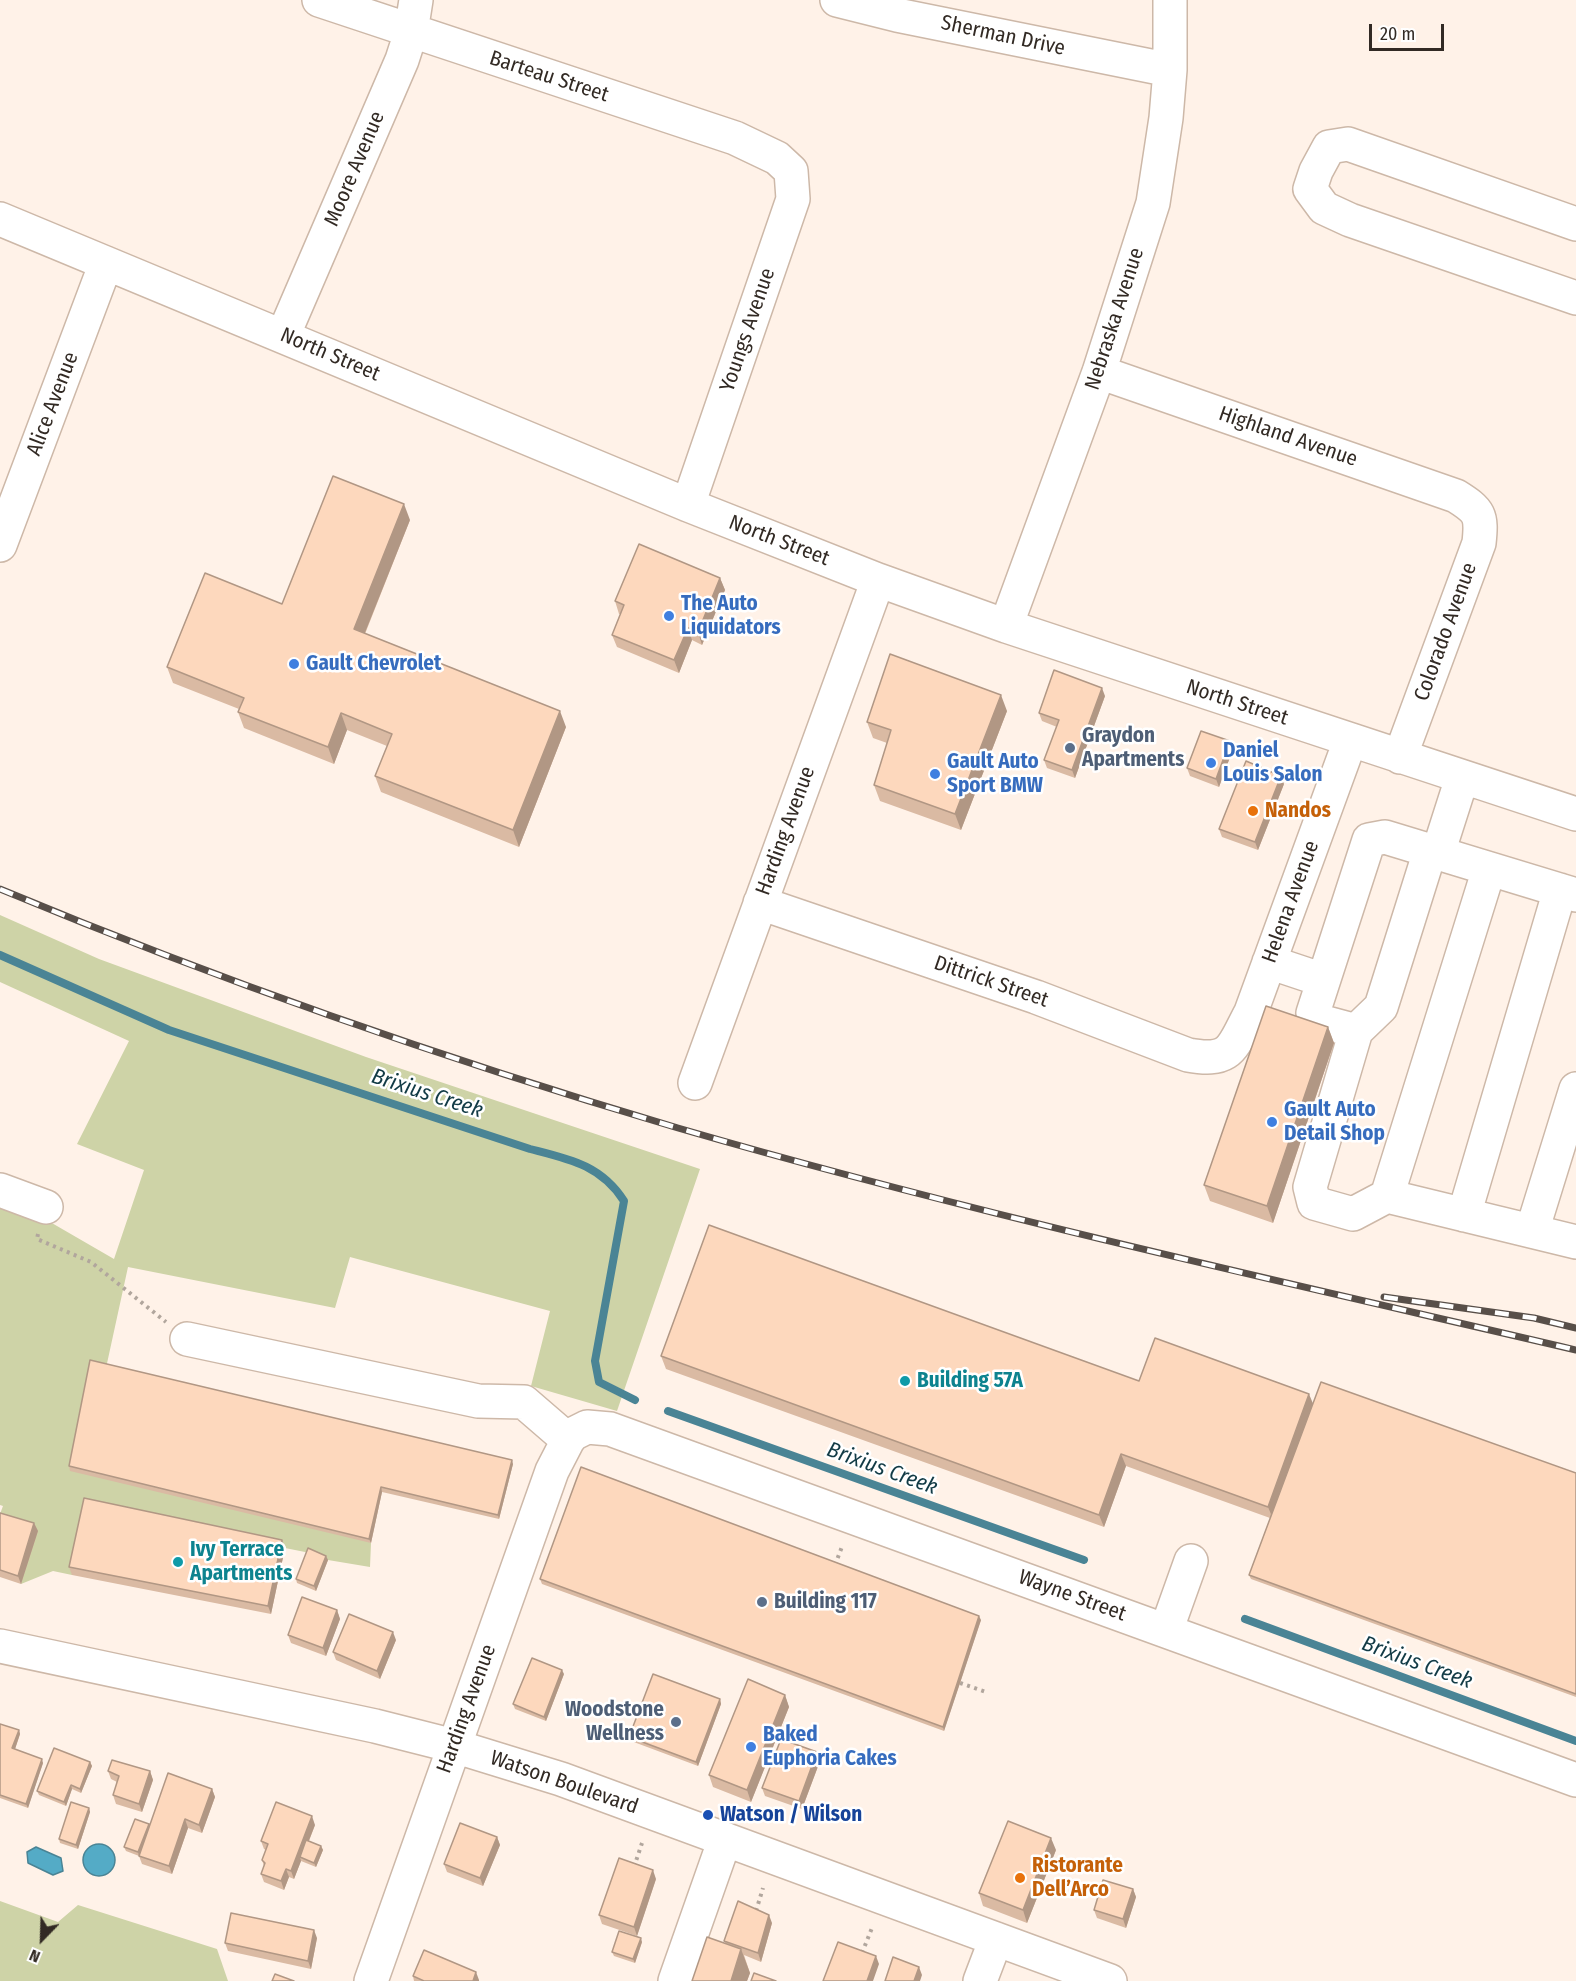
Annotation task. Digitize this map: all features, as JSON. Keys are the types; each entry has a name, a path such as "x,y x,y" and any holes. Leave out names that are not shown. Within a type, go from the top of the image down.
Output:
{"street":[{"name":"Barteau Street","path":"319,0 413,16 735,138 777,158"},
{"name":"Sherman Drive","path":"837,0 897,15 1170,70"},
{"name":"Nebraska Avenue","path":"1006,626 1099,372 1153,202 1166,118 1170,70 1170,0"},
{"name":"Moore Avenue","path":"283,336 402,60 413,16"},
{"path":"1576,224 1348,144 1329,147 1316,171 1310,189 1324,208 1350,220 1576,298"},
{"name":"Youngs Avenue","path":"688,505 793,199 791,171 777,158"},
{"name":"North Street","path":"0,219 688,505 878,580 1006,626 1576,814"},
{"name":"Alice Avenue","path":"0,545 106,263"},
{"name":"Highland Avenue","path":"1099,372 1456,495 1474,507"},
{"name":"Colorado Avenue","path":"1400,757 1479,543 1482,520 1474,507"},
{"name":"Harding Avenue","path":"695,1083 878,580"},
{"name":"Helena Avenue","path":"1221,1056 1232,1048 1251,1012 1350,741"},
{"path":"1462,778 1381,1007 1356,1032 1310,1187 1314,1203 1353,1214 1387,1196 1576,1242"},
{"path":"1356,1032 1319,1021 1313,1012 1369,840 1385,837 1568,893 1464,1215"},
{"path":"1387,1196 1489,869"},
{"name":"Dittrick Street","path":"760,903 1036,997 1188,1055 1209,1059 1221,1056"},
{"path":"1269,963 1323,980"},
{"path":"1532,1232 1576,1089"},
{"path":"0,1190 46,1207"},
{"path":"188,1339 478,1401 524,1402 568,1440"},
{"name":"Wayne Street","path":"568,1440 587,1427 610,1429 1576,1780"},
{"name":"Harding Avenue","path":"371,1981 552,1471 568,1440"},
{"path":"1166,1631 1191,1561"},
{"name":"Watson Boulevard","path":"0,1646 364,1724 454,1746 561,1779 1110,1981"},
{"path":"675,1981 725,1839"},
{"path":"980,1981 996,1939"}],"path":[{"path":"46,1207 37,1239 91,1262 188,1339"},
{"path":"960,1683 986,1692"},
{"path":"633,1870 642,1843"},
{"path":"747,1908 755,1913 763,1888"},
{"path":"860,1957 872,1928"}],"green space":[{"path":"0,915 99,959 366,1057 700,1169 617,1411 531,1386 550,1311 350,1257 335,1308 128,1267 106,1368 371,1543 370,1567 328,1560 310,1553 285,1548 72,1575 53,1571 21,1584 0,1514 3,1506 0,1505 0,1193 114,1259 144,1170 77,1144 129,1041 0,982"},
{"path":"0,1901 58,1922 78,1905 217,1949 228,1981 0,1981"}],"water":[{"path":"99,1844 110,1849 115,1860 110,1871 99,1876 88,1871 83,1860 88,1849"},
{"path":"36,1847 61,1858 63,1871 53,1875 28,1863 27,1852"}],"building":[{"name":"Gault Chevrolet","path":"333,476 404,504 354,629 560,711 513,830 375,776 392,734 341,713 328,747 238,712 244,698 167,667 205,573 282,604"},
{"name":"The Auto Liquidators","path":"639,544 720,578 698,632 688,628 674,660 612,635 624,605 615,601"},
{"name":"Gault Auto Sport BMW","path":"890,654 1001,695 955,814 874,785 891,730 867,722"},
{"path":"1054,670 1102,688 1072,770 1044,760 1059,720 1039,713"},
{"name":"Daniel Louis Salon","path":"1201,731 1230,741 1216,779 1187,768"},
{"name":"Nandos","path":"1246,761 1281,776 1255,842 1219,829"},
{"name":"Gault Auto Detail Shop","path":"1266,1006 1328,1027 1267,1206 1204,1185"},
{"name":"Building 57A","path":"709,1225 1139,1381 1155,1338 1309,1394 1268,1507 1121,1454 1099,1515 661,1356"},
{"path":"90,1360 512,1460 498,1515 381,1487 369,1539 69,1466"},
{"path":"1321,1382 1576,1473 1576,1694 1249,1575"},
{"name":"Building 117","path":"581,1467 979,1616 943,1727 540,1579"},
{"name":"Ivy Terrace Apartments","path":"84,1498 282,1540 268,1606 69,1567"},
{"path":"0,1513 34,1523 18,1576 0,1570"},
{"path":"308,1548 326,1556 314,1586 296,1579"},
{"path":"302,1597 337,1610 323,1648 288,1635"},
{"path":"349,1614 393,1632 377,1671 333,1652"},
{"path":"532,1658 562,1670 544,1717 513,1704"},
{"name":"Woodstone Wellness","path":"653,1674 720,1699 696,1762 629,1737"},
{"name":"Baked Euphoria Cakes","path":"748,1679 785,1695 747,1790 709,1775"},
{"path":"0,1724 19,1730 12,1748 42,1759 26,1804 0,1795"},
{"path":"781,1739 817,1752 799,1801 762,1788"},
{"path":"54,1748 90,1762 80,1789 71,1785 64,1802 37,1791"},
{"path":"112,1760 150,1771 139,1804 113,1795 119,1776 108,1771"},
{"path":"168,1773 212,1789 199,1825 185,1819 169,1866 139,1856"},
{"path":"71,1802 89,1808 76,1845 59,1839"},
{"path":"276,1802 312,1816 291,1871 286,1869 281,1881 261,1874 265,1863 262,1860 268,1844 261,1841"},
{"path":"135,1819 149,1824 138,1852 124,1847"},
{"name":"Ristorante Dell’Arco","path":"1008,1821 1051,1838 1023,1910 979,1893"},
{"path":"460,1823 497,1837 480,1878 444,1864"},
{"path":"306,1840 321,1846 314,1863 300,1857"},
{"path":"619,1858 653,1870 634,1927 599,1915"},
{"path":"1103,1880 1133,1889 1123,1919 1094,1910"},
{"path":"738,1901 769,1915 758,1953 724,1941"},
{"path":"231,1913 314,1930 308,1961 225,1943"},
{"path":"619,1931 641,1938 633,1959 612,1952"},
{"path":"707,1937 741,1949 731,1981 692,1981"},
{"path":"838,1942 876,1956 867,1981 823,1981"},
{"path":"424,1950 476,1972 473,1981 424,1981 413,1976"},
{"path":"893,1957 919,1967 914,1981 885,1981"},
{"path":"754,1973 776,1981 751,1981"},
{"path":"275,1974 294,1981 272,1981"}],"waterway":[{"name":"Brixius Creek","path":"0,955 169,1030 530,1149 571,1160 594,1171 605,1179 624,1201 595,1361 599,1382 635,1400"},
{"name":"Brixius Creek","path":"668,1411 1084,1560"},
{"name":"Brixius Creek","path":"1245,1619 1576,1741"}],"railway":[{"path":"0,889 167,956 421,1047 678,1128 1013,1218 1576,1350"},
{"path":"1384,1297 1534,1318 1576,1328"}],"place":[{"name":"The Auto Liquidators","path":"669,616"},
{"name":"Gault Chevrolet","path":"294,664"},
{"name":"Graydon Apartments","path":"1070,748"},
{"name":"Daniel Louis Salon","path":"1211,763"},
{"name":"Gault Auto Sport BMW","path":"935,774"},
{"name":"Nandos","path":"1253,811"},
{"name":"Gault Auto Detail Shop","path":"1272,1122"},
{"name":"Building 57A","path":"905,1381"},
{"name":"Ivy Terrace Apartments","path":"178,1562"},
{"name":"Building 117","path":"762,1602"},
{"name":"Woodstone Wellness","path":"676,1722"},
{"name":"Baked Euphoria Cakes","path":"751,1747"},
{"name":"Watson / Wilson","path":"708,1815"},
{"name":"Ristorante Dell’Arco","path":"1020,1878"}]}
